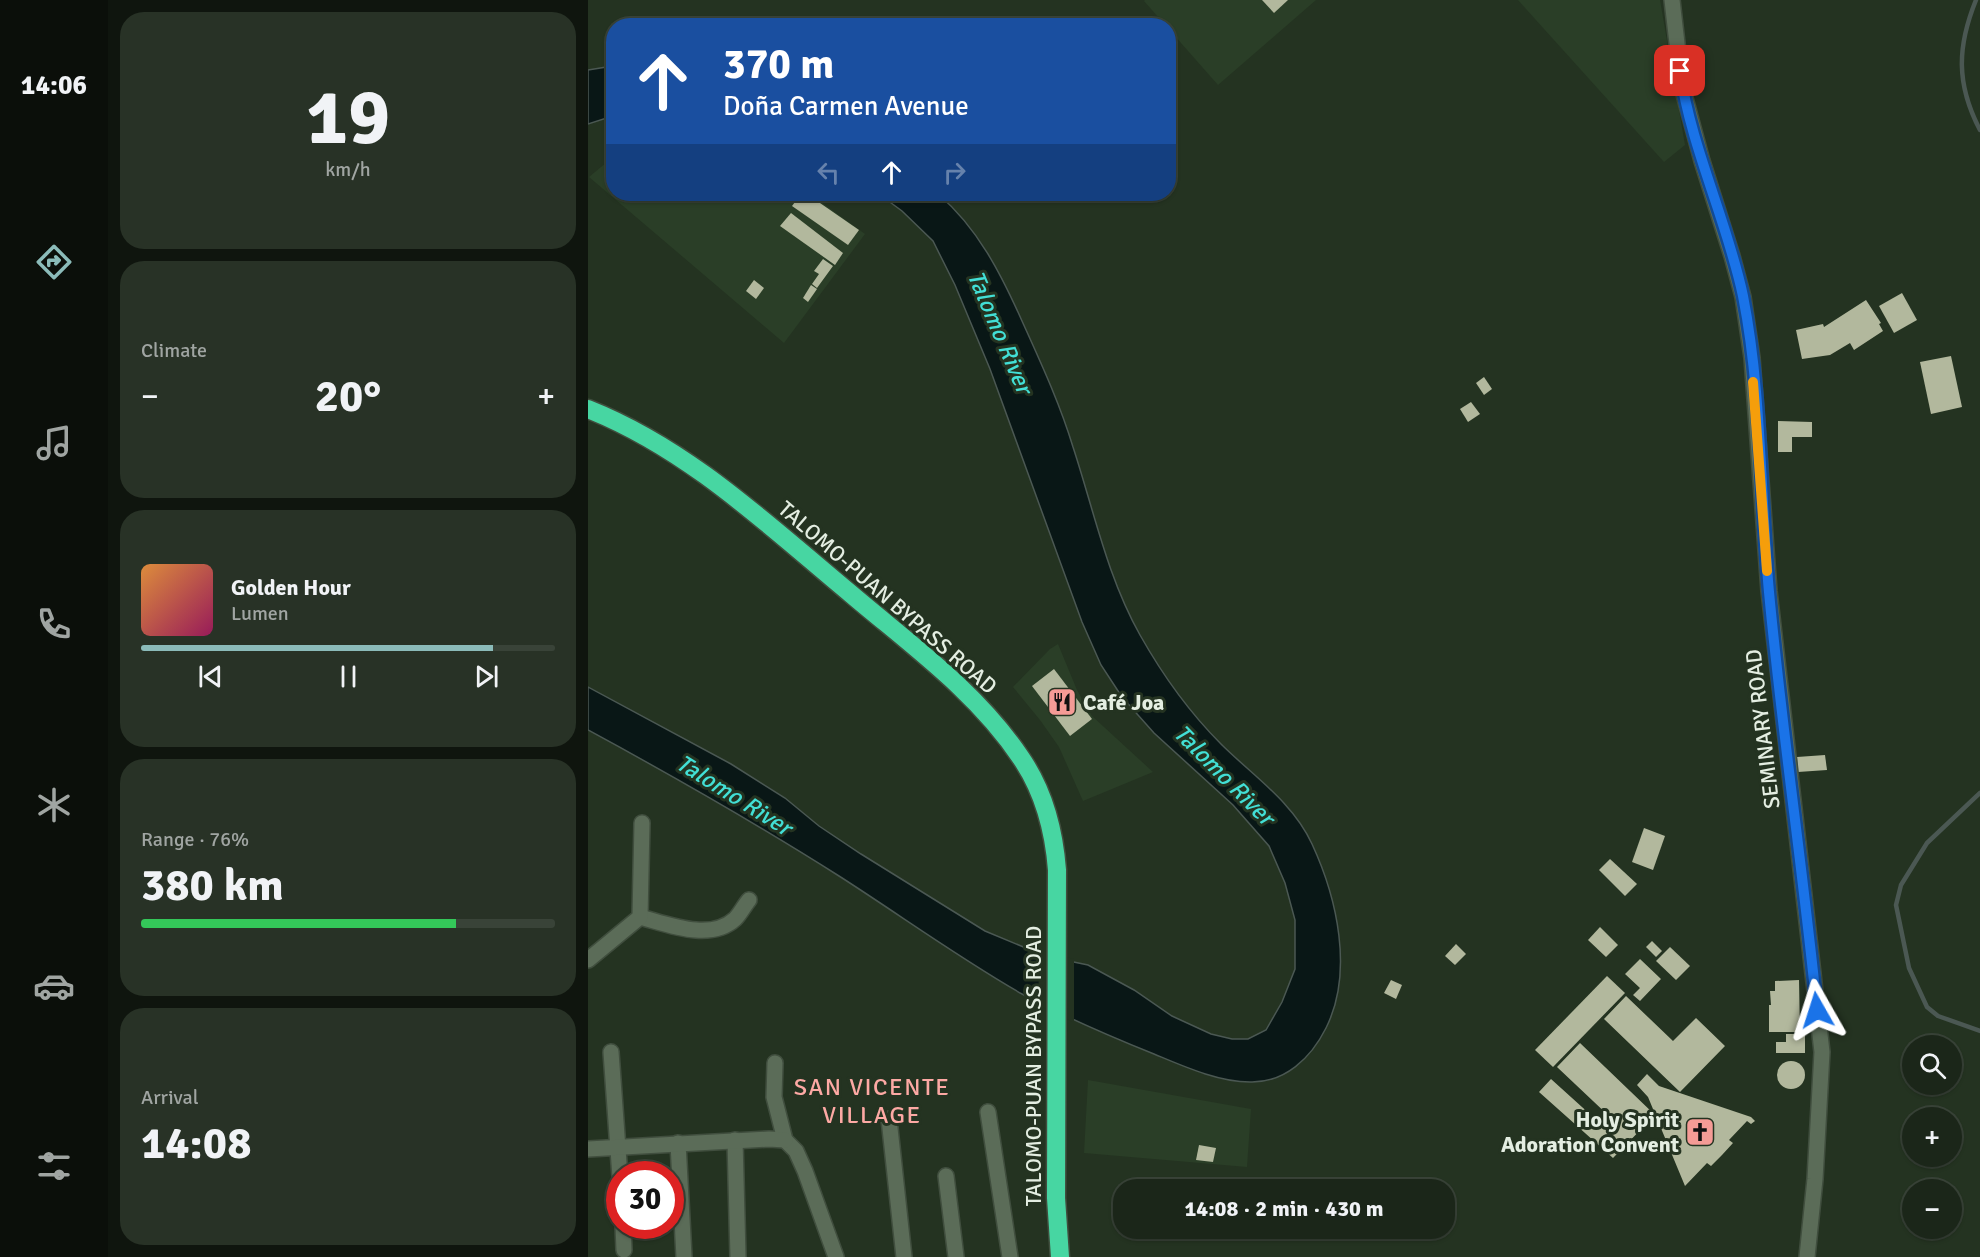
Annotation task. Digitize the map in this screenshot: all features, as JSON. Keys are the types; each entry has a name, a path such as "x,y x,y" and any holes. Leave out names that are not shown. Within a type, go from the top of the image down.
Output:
{"highway":[{"name":"TALOMO-PUAN BYPASS ROAD","path":"588,409 627,426 696,468 942,670 982,708 1023,760 1037,787 1055,846 1056,1198 1060,1257"}],"street":[{"name":"SEMINARY ROAD","path":"1672,0 1682,87 1743,297 1752,358 1769,591 1822,1052 1815,1179 1807,1257"},
{"path":"588,960 640,917 642,824"},
{"path":"640,917 697,930 711,930 723,927 734,920 749,900"},
{"path":"611,1052 619,1161"},
{"path":"775,1063 774,1096 785,1140 796,1151 805,1171 836,1257"},
{"path":"988,1112 1010,1257"},
{"path":"890,1119 904,1257"},
{"path":"588,1149 735,1140 785,1140"},
{"path":"735,1140 738,1257"},
{"path":"678,1143 684,1257"},
{"path":"946,1176 956,1257"},
{"path":"624,1239 624,1250"}],"shaded area":[{"path":"1145,0 1316,0 1218,85 1176,37 1176,18 1159,18"},
{"path":"1518,0 1660,0 1685,145 1664,162"},
{"path":"606,163 606,191 589,177"},
{"path":"617,201 820,201 865,234 784,343"},
{"path":"1058,644 1077,690 1092,716 1153,772 1083,801 1059,747 1013,687 1050,649"},
{"path":"1088,1080 1251,1109 1247,1167 1084,1153"}],"water":[{"path":"606,67 606,118 588,124 588,70"},
{"name":"Talomo River","path":"888,201 946,201 977,237 1006,286 1050,384 1068,431 1110,566 1140,635 1157,664 1187,706 1221,744 1283,802 1304,829 1312,844 1335,911 1339,935 1339,983 1334,1006 1320,1039 1296,1067 1275,1078 1250,1082 1213,1076 1137,1047 1054,1011 975,966 777,838 588,730 588,687 731,764 785,798 819,826 861,854 985,931 1045,956 1088,965 1134,990 1172,1016 1211,1034 1232,1039 1248,1039 1266,1030 1282,1002 1295,969 1295,920 1285,883 1269,846 1233,805 1154,733 1122,697 1101,665 1082,622 990,369 955,285 933,241"}],"pier":[{"path":"1038,950 1074,959 1074,1023 1039,1005"}],"building":[{"path":"1262,0 1288,0 1274,13"},
{"path":"796,201 817,201 859,230 848,245 792,206"},
{"path":"791,213 843,253 835,265 780,226"},
{"path":"823,259 833,266 817,288 812,284 819,274 814,271"},
{"path":"754,280 764,288 756,299 746,291"},
{"path":"811,285 817,289 808,302 803,298"},
{"path":"1902,293 1917,320 1894,333 1879,306"},
{"path":"1866,300 1881,323 1879,324 1883,331 1854,350 1850,343 1830,355 1802,359 1796,330 1823,324 1824,327"},
{"path":"1951,356 1962,407 1931,414 1920,362"},
{"path":"1484,377 1492,389 1484,395 1476,383"},
{"path":"1471,402 1480,414 1468,422 1460,409"},
{"path":"1778,421 1812,422 1812,437 1792,437 1792,452 1778,452"},
{"path":"1054,669 1092,719 1070,736 1032,686"},
{"path":"1825,755 1827,770 1798,772 1797,757"},
{"path":"1644,828 1665,836 1653,870 1632,862"},
{"path":"1610,859 1637,884 1625,896 1599,870"},
{"path":"1600,927 1618,945 1606,957 1588,940"},
{"path":"1652,941 1662,951 1656,957 1646,947"},
{"path":"1456,944 1466,954 1455,965 1445,956"},
{"path":"1670,947 1690,966 1676,980 1656,961"},
{"path":"1640,959 1661,979 1640,1001 1633,995 1640,988 1625,974"},
{"path":"1607,976 1625,993 1553,1067 1535,1050"},
{"path":"1391,980 1402,985 1396,999 1384,993"},
{"path":"1799,980 1800,1032 1769,1032 1770,991 1775,991 1775,981"},
{"path":"1626,996 1673,1041 1696,1018 1725,1046 1680,1092 1604,1019"},
{"path":"1786,1034 1805,1034 1805,1053 1776,1053 1776,1042 1786,1042"},
{"path":"1580,1043 1655,1115 1613,1158 1539,1092 1551,1079 1603,1126 1611,1118 1557,1067"},
{"path":"1791,1061 1801,1065 1805,1075 1801,1085 1791,1089 1781,1085 1777,1075 1781,1065"},
{"name":"Holy Spirit Adoration Convent","path":"1647,1074 1659,1086 1751,1117 1755,1121 1751,1124 1747,1121 1729,1140 1733,1143 1722,1155 1711,1166 1707,1163 1685,1186 1648,1097 1637,1085"},
{"path":"1199,1145 1216,1148 1213,1162 1196,1160"}],"waterway":[{"path":"1976,0 1965,34 1962,65 1967,97 1980,130"},
{"path":"1980,793 1927,843 1901,885 1896,905 1909,968 1927,1007 1938,1016 1980,1031"}],"slow traffic":[{"path":"1753,382 1767,571"}],"place":[{"name":"Café Joa","path":"1062,702"},
{"name":"Holy Spirit Adoration Convent","path":"1700,1132"}],"district":[{"name":"SAN VICENTE VILLAGE","path":"872,1101"}],"route":[{"path":"1680,71 1682,87 1702,160 1743,297 1752,358 1769,591 1817,1010"}]}
